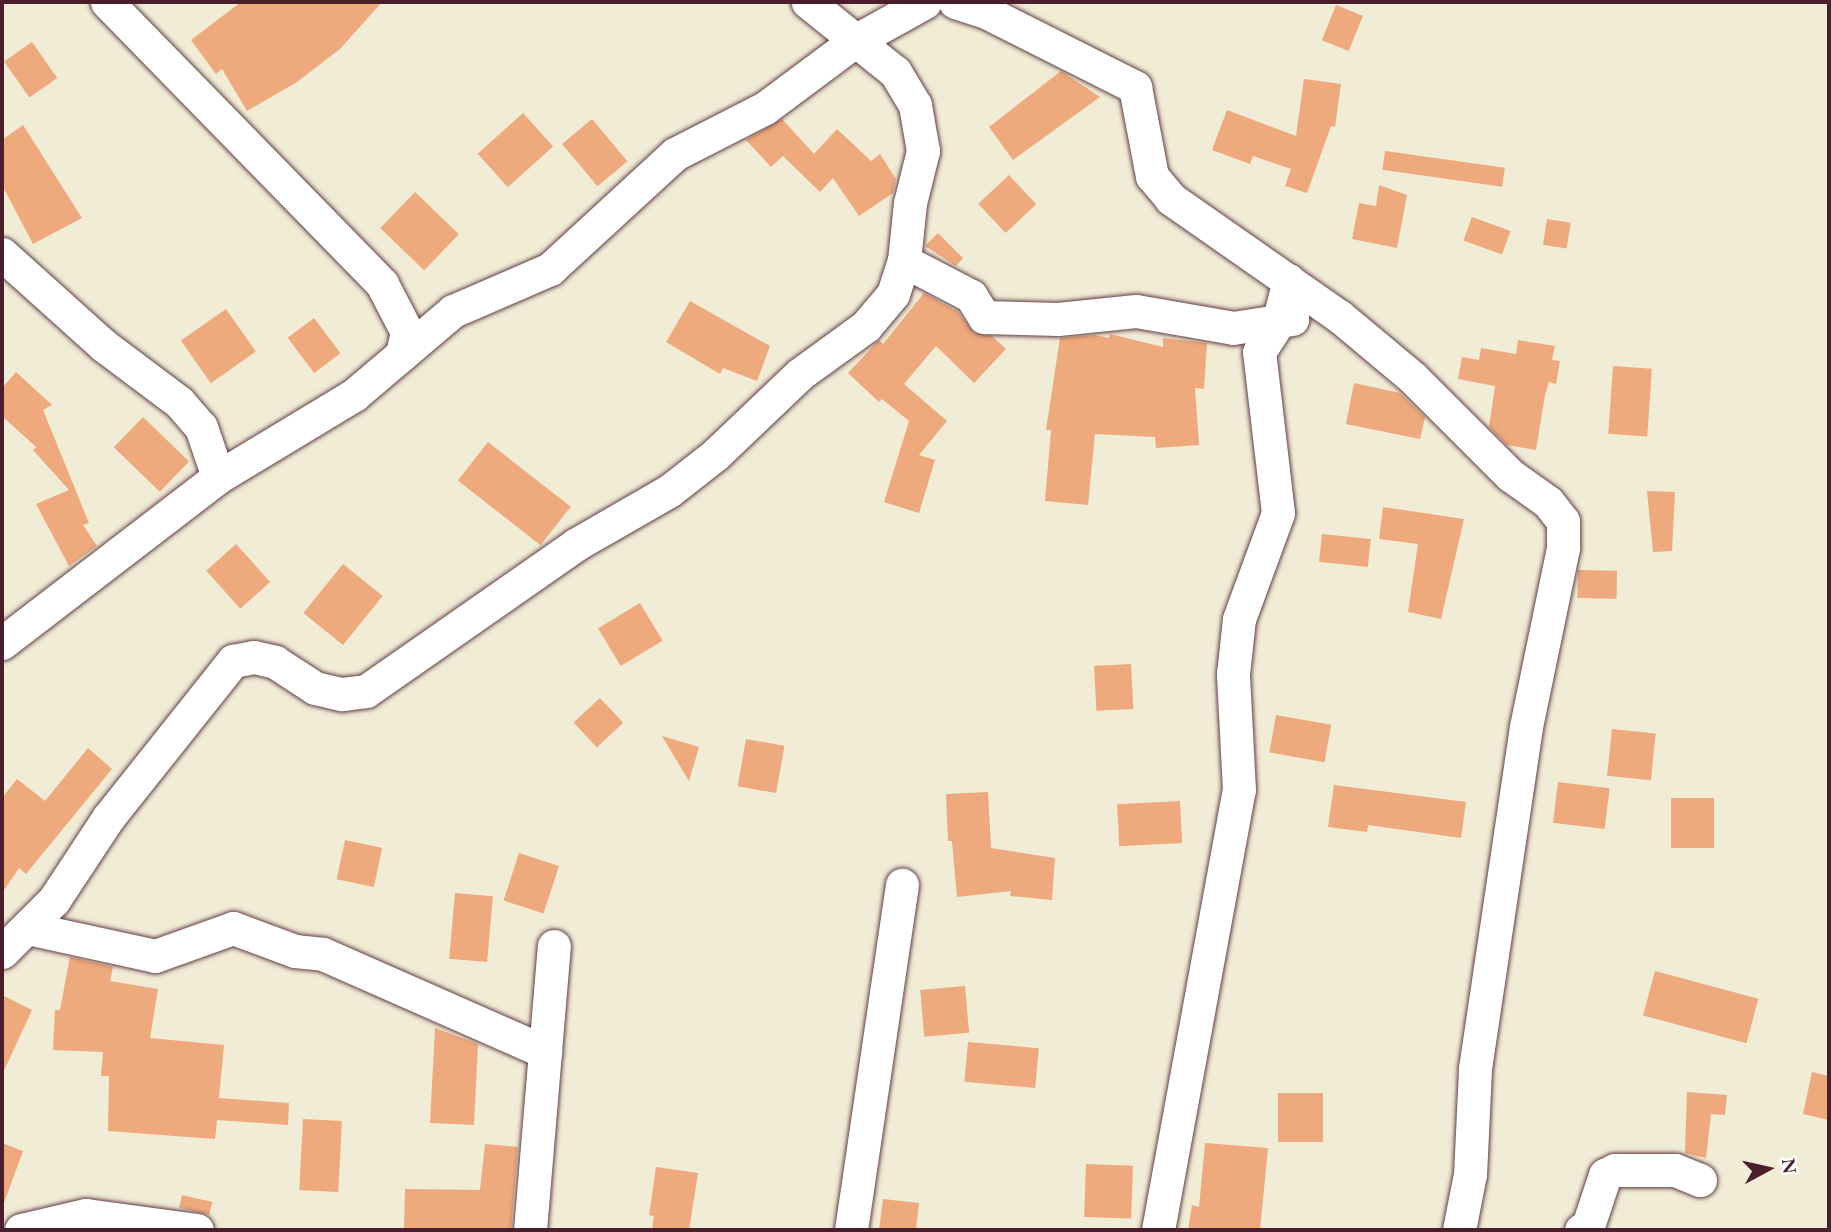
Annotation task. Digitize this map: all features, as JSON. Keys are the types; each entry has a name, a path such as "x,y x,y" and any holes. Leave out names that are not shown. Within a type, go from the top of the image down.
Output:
{"street":[{"path":"107,2 382,284 407,332 402,354"},
{"path":"2,952 54,900 108,818 233,661 254,657 275,662 315,688 342,694 366,691 575,545 670,491 715,455 800,374 866,326 893,294 904,261 910,203 923,151 915,105 895,72 808,2"},
{"path":"2,643 218,477 354,395 453,311 550,269 676,154 765,108 855,41 925,2"},
{"path":"955,2 988,13 1135,87 1152,176 1171,199 1339,316 1412,377 1510,475 1548,502 1563,521 1563,548 1526,727 1475,1069 1470,1174 1459,1230"},
{"path":"904,261 971,296 984,317 1058,319 1136,311 1233,328 1278,323 1319,312 1339,316"},
{"path":"7,273 179,402 201,427 218,477"},
{"path":"1158,1230 1239,790 1233,674 1238,619 1278,513 1259,352 1278,323 1290,280"},
{"path":"852,1230 902,885"},
{"path":"27,928 155,956 233,928 295,951 323,954 545,1052"},
{"path":"530,1230 554,946"},
{"path":"1581,1230 1588,1226 1605,1175 1615,1170 1675,1170 1700,1180"},
{"path":"21,1230 86,1216 197,1230"}],"building":[{"path":"241,2 382,2 340,49 297,82 247,111 222,69 216,74 191,40"},
{"path":"1336,5 1363,16 1349,51 1322,40"},
{"path":"32,42 57,78 29,98 4,62"},
{"path":"1061,71 1100,97 1013,160 989,127"},
{"path":"1304,79 1341,84 1335,127 1331,126 1307,193 1285,186 1291,169 1253,156 1250,164 1212,150 1227,110 1296,136"},
{"path":"523,113 553,146 508,187 478,154"},
{"path":"592,119 627,161 597,186 562,144"},
{"path":"782,119 814,154 837,129 871,161 880,154 896,179 893,193 859,216 833,178 820,192 783,156 771,167 746,140"},
{"path":"23,125 82,218 33,244 2,185 2,140"},
{"path":"1385,151 1505,168 1502,187 1382,170"},
{"path":"1009,175 1036,204 1006,233 978,204"},
{"path":"1379,185 1407,195 1397,248 1352,239 1359,203 1376,206"},
{"path":"415,192 459,234 424,270 380,228"},
{"path":"1472,217 1511,231 1502,255 1463,240"},
{"path":"1547,219 1571,223 1567,248 1543,245"},
{"path":"938,233 963,258 956,266 925,246"},
{"path":"924,293 957,311 974,333 992,336 1006,349 974,383 936,346 904,384 947,421 919,455 935,460 919,513 884,502 909,421 882,399 879,402 848,373 879,340 883,344"},
{"path":"690,301 770,346 757,381 723,368 720,374 666,342"},
{"path":"226,309 256,352 211,383 181,341"},
{"path":"314,318 340,353 314,373 288,338"},
{"path":"1110,334 1163,347 1163,338 1207,343 1204,389 1195,388 1199,445 1156,448 1155,437 1095,434 1088,505 1045,501 1051,430 1046,430 1060,338 1094,335 1109,338"},
{"path":"1518,340 1555,346 1552,360 1560,361 1556,384 1549,382 1545,395 1536,450 1507,445 1489,427 1495,386 1458,379 1462,357 1479,360 1481,348 1516,354"},
{"path":"1613,366 1652,369 1647,437 1608,434"},
{"path":"16,372 52,405 43,410 89,523 83,525 97,546 69,566 36,504 69,490 33,450 36,447 2,416 2,388"},
{"path":"1354,383 1400,393 1425,417 1420,439 1346,424"},
{"path":"143,417 189,461 160,492 114,447"},
{"path":"488,442 571,507 541,545 458,481"},
{"path":"1647,491 1675,492 1672,551 1653,552"},
{"path":"1383,507 1464,519 1441,619 1408,612 1418,544 1379,539"},
{"path":"1322,534 1371,539 1368,567 1319,562"},
{"path":"236,544 270,582 240,609 206,571"},
{"path":"343,564 383,596 343,645 303,613"},
{"path":"1578,570 1617,571 1617,599 1578,598"},
{"path":"640,603 663,641 621,666 598,628"},
{"path":"1131,664 1133,709 1096,711 1094,666"},
{"path":"600,698 623,723 597,747 574,723"},
{"path":"1276,715 1331,725 1325,762 1269,752"},
{"path":"1612,729 1656,734 1651,780 1607,776"},
{"path":"662,736 699,747 689,781"},
{"path":"746,739 784,746 776,793 738,786"},
{"path":"88,748 112,769 26,874 19,868 2,893 2,798 17,779 45,801"},
{"path":"1558,782 1610,788 1605,829 1553,823"},
{"path":"1334,785 1466,802 1461,838 1368,825 1367,832 1328,827"},
{"path":"988,792 991,848 1055,858 1052,900 1010,896 1011,891 957,897 952,841 948,841 946,794"},
{"path":"1671,798 1714,798 1714,848 1671,848"},
{"path":"1180,801 1182,843 1119,846 1117,804"},
{"path":"345,840 382,848 374,887 337,879"},
{"path":"519,853 559,866 543,914 504,901"},
{"path":"455,893 493,896 487,962 449,959"},
{"path":"70,957 113,967 110,981 158,989 150,1038 224,1045 219,1098 289,1103 288,1125 217,1120 215,1139 108,1131 109,1076 101,1076 103,1052 53,1050 55,1010 60,1010"},
{"path":"1655,971 1758,999 1746,1043 1643,1015"},
{"path":"965,986 969,1033 924,1037 920,990"},
{"path":"2,995 32,1010 2,1075"},
{"path":"435,1028 478,1044 474,1125 430,1123"},
{"path":"968,1042 1039,1048 1035,1088 965,1082"},
{"path":"1812,1072 1829,1076 1829,1120 1803,1114"},
{"path":"1687,1092 1727,1095 1725,1115 1711,1114 1706,1158 1685,1153"},
{"path":"1278,1093 1323,1093 1323,1142 1278,1142"},
{"path":"303,1119 342,1121 338,1192 299,1190"},
{"path":"2,1143 23,1151 4,1203 2,1202"},
{"path":"1205,1143 1268,1148 1260,1230 1188,1230 1192,1205 1199,1207"},
{"path":"485,1144 518,1147 511,1230 404,1230 405,1189 480,1190"},
{"path":"1086,1164 1133,1166 1131,1219 1084,1217"},
{"path":"656,1167 698,1173 689,1230 652,1230 654,1216 649,1215"},
{"path":"182,1195 212,1202 209,1215 179,1208"},
{"path":"883,1199 919,1203 916,1230 879,1230"}]}
